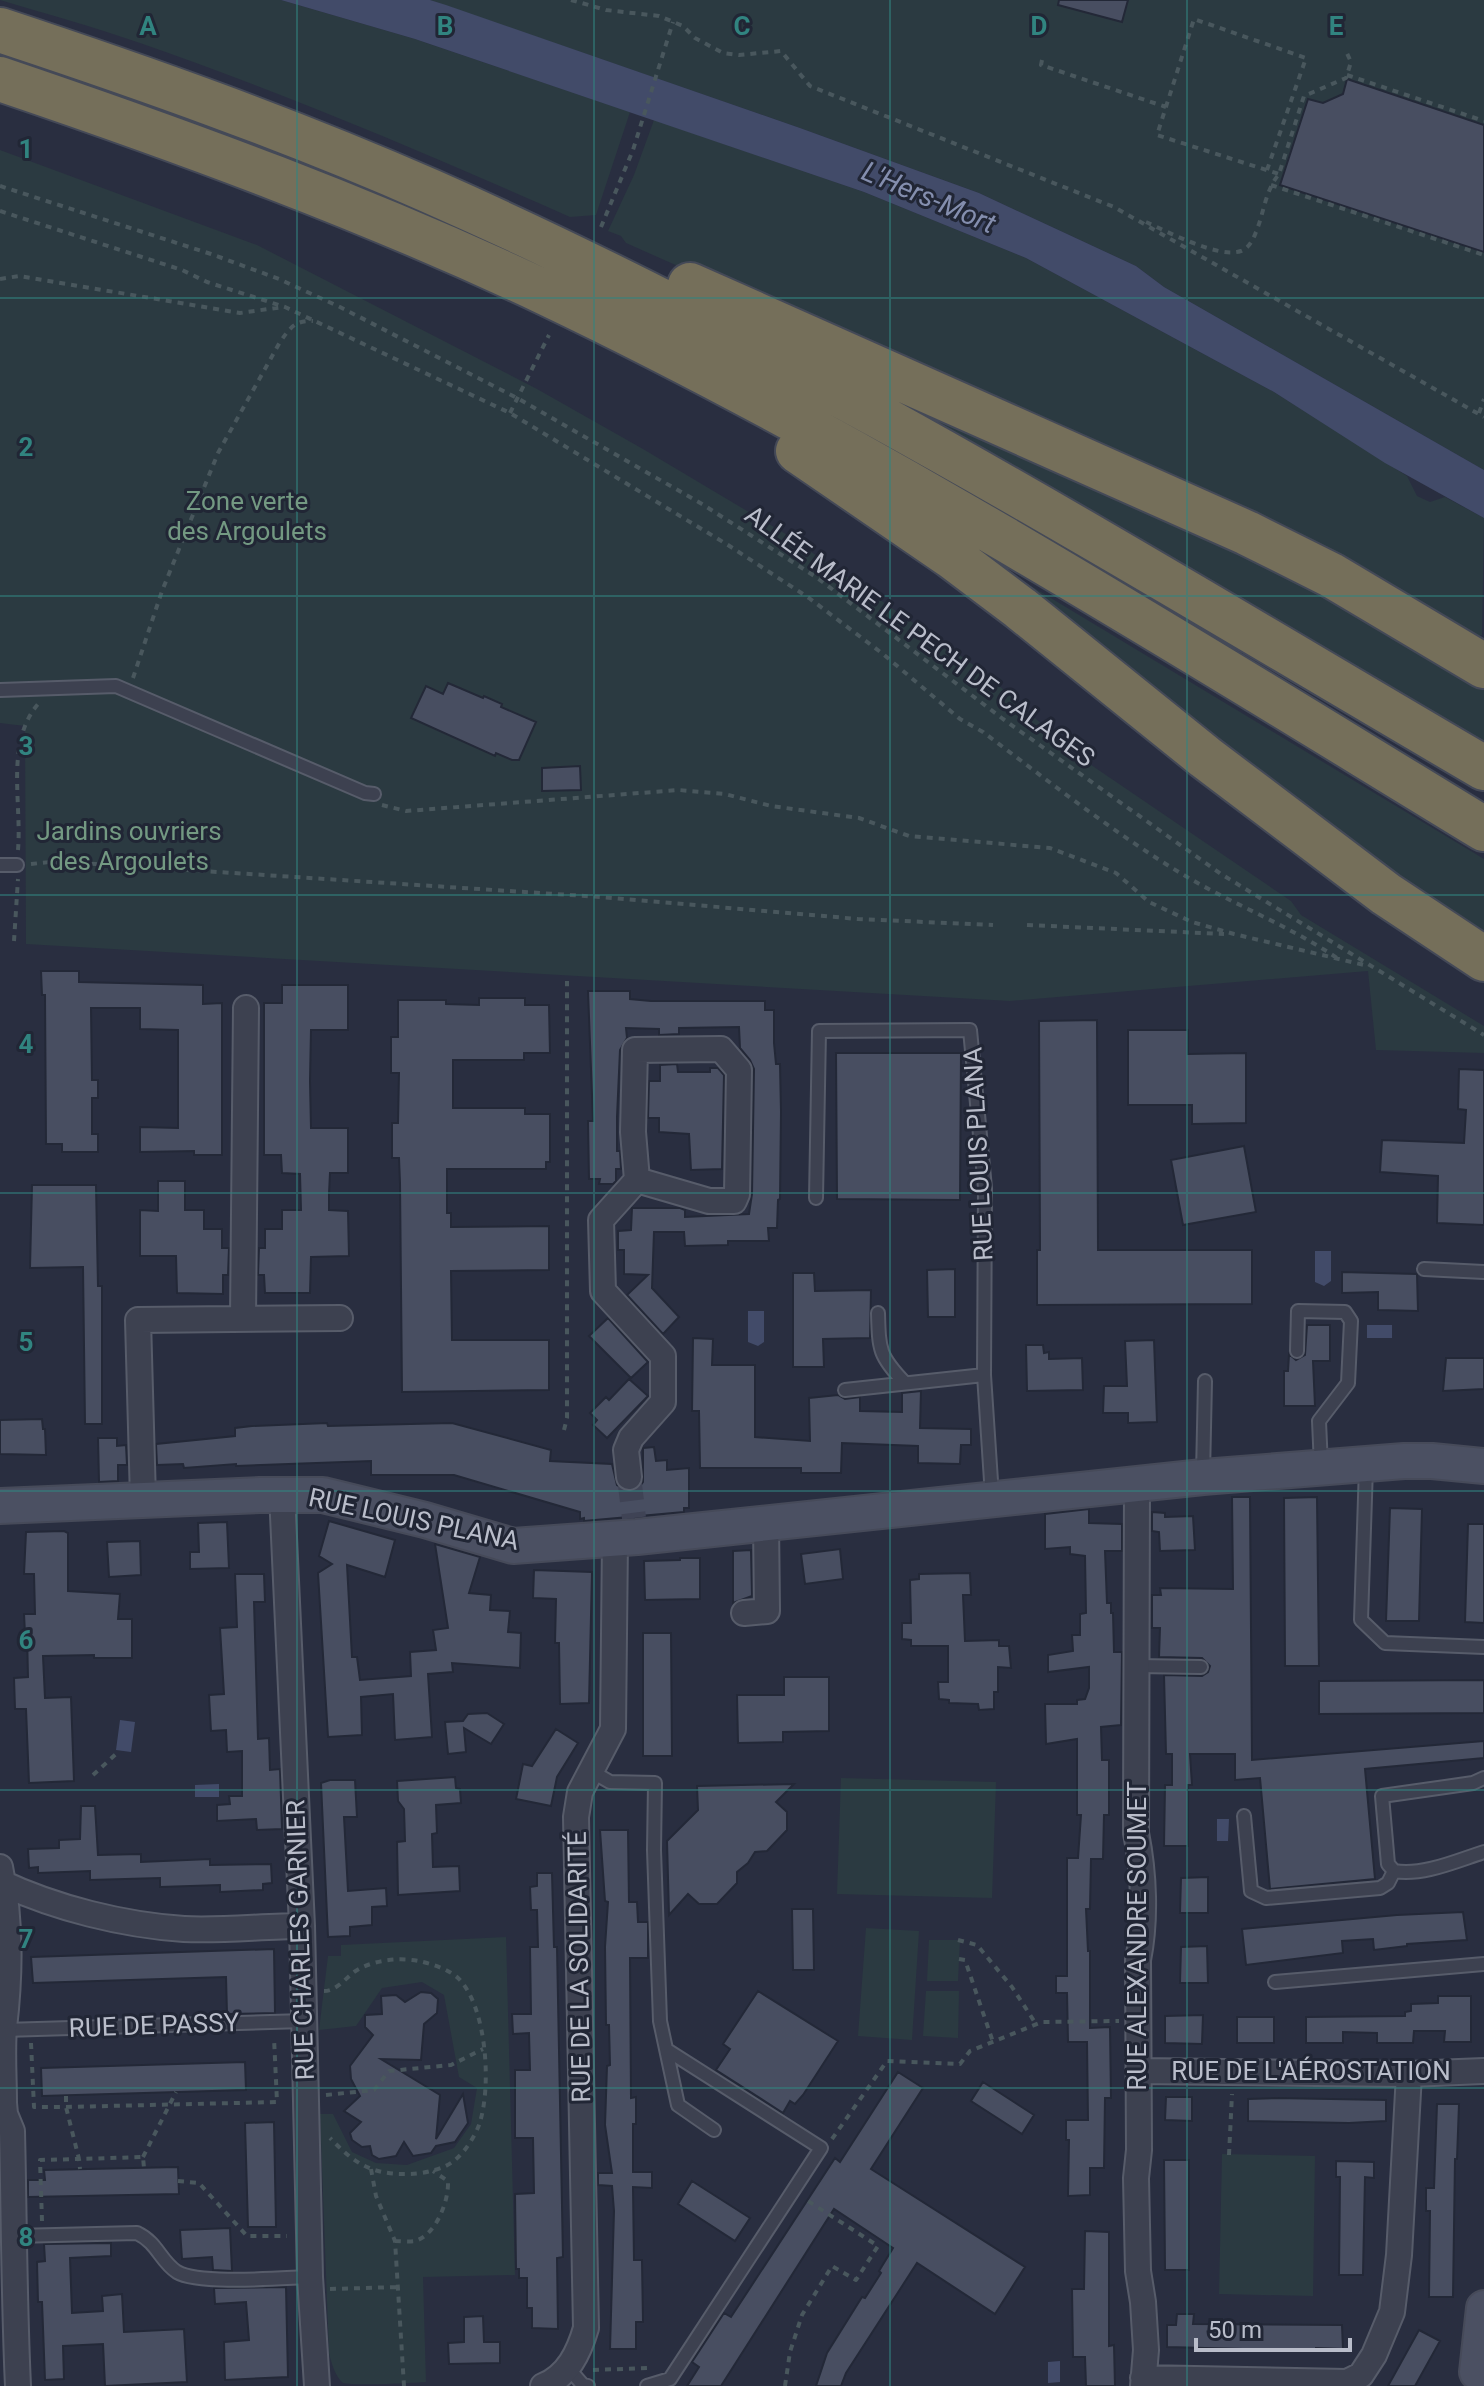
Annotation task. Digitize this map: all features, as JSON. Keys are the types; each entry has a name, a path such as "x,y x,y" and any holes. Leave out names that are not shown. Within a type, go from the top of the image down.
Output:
{"highway":[{"path":"0,30 158,83 310,141 430,191 704,323 877,415 1484,768"},
{"path":"0,79 242,163 350,207 548,295 697,370 880,467 1065,574 1484,829"},
{"path":"310,141 437,181 560,227 1247,533 1331,575 1484,666"},
{"path":"697,370 709,399 790,446 938,548 1020,608 1205,757 1386,894 1483,957"},
{"path":"1407,618 1484,653"}],"street":[{"path":"243,1318 246,1008"},
{"path":"629,1477 626,1450 631,1438 663,1402 663,1356 603,1291 601,1220 637,1180 633,1132 635,1050 721,1049 739,1070 737,1194 734,1201 709,1201 637,1180"},
{"path":"143,1499 138,1320 340,1318"},
{"name":"RUE LOUIS PLANA","path":"0,1506 323,1495 513,1546 629,1531 766,1523 1203,1477 1432,1461 1484,1466"},
{"name":"RUE ALEXANDRE SOUMET","path":"1137,1485 1136,1833 1142,1859 1136,2194 1138,2271 1146,2350 1143,2382"},
{"name":"RUE CHARLES GARNIER","path":"282,1494 302,1926 310,2283 317,2386"},
{"path":"744,1613 767,1611 766,1523"},
{"name":"RUE DE LA SOLIDARITÉ","path":"543,2386 572,2373 586,2328 576,1817 580,1792 589,1770 613,1729 629,1531"},
{"path":"1,1877 19,1891 102,1915 154,1925 186,1929 302,1926"},
{"path":"1,1877 8,2006 4,2030 5,2114 12,2131 8,2255 18,2386"},
{"name":"RUE DE L'AÉROSTATION","path":"1138,2071 1409,2074 1484,2071"},
{"path":"1143,2382 1347,2382 1361,2375 1374,2355 1392,2312 1399,2255 1409,2074"},
{"path":"1480,2370 1484,2308"}],"lane":[{"path":"0,690 116,686 369,793"},
{"path":"0,865 17,865"},
{"name":"RUE LOUIS PLANA","path":"816,1198 819,1031 970,1030 985,1188 984,1375 992,1500"},
{"path":"1424,1269 1484,1272"},
{"path":"1297,1351 1298,1311 1345,1312 1351,1321 1348,1383 1319,1421 1321,1469"},
{"path":"878,1313 879,1346 886,1364 905,1383"},
{"path":"845,1390 984,1375"},
{"path":"1203,1477 1205,1381"},
{"path":"1367,1464 1361,1620 1385,1643 1484,1647"},
{"path":"1137,1666 1201,1667"},
{"path":"589,1770 610,1782 655,1783 654,1850 660,2021 678,2105 714,2130"},
{"path":"1484,1778 1473,1783 1382,1796 1388,1864 1394,1871 1439,1867 1484,1852"},
{"path":"1244,1816 1251,1891 1266,1898 1380,1888 1388,1883 1394,1871"},
{"path":"1275,1982 1484,1964"},
{"name":"RUE DE PASSY","path":"4,2030 304,2021"},
{"path":"647,2386 670,2379 821,2148 667,2050"},
{"path":"8,2255 42,2235 137,2233 149,2239 177,2272 199,2279 310,2283"},
{"path":"572,2373 588,2386"}],"path":[{"path":"571,0 606,10 659,16 723,53 739,55 781,51 801,79 810,86 1228,253 1242,251 1251,244 1271,185 1279,174 1304,96 1346,78 1351,62 1346,51"},
{"path":"1267,170 1306,58 1194,19 1157,135 1279,174"},
{"path":"601,227 633,150 674,22"},
{"path":"1042,60 1041,65 1166,107"},
{"path":"1347,75 1484,121"},
{"path":"1271,185 1484,255"},
{"name":"ALLÉE MARIE LE PECH DE CALAGES","path":"0,186 279,279 517,398 770,546 816,577 1003,719 1221,874 1484,1035"},
{"path":"1114,207 1481,415 1484,399"},
{"path":"0,211 285,307 510,413 728,545 809,598 883,654 960,719 983,732 1143,849 1221,896 1306,937 1337,958"},
{"path":"0,279 19,276 240,313 285,307"},
{"path":"127,691 137,672 162,591 218,453 285,334 291,326 301,321 316,321"},
{"path":"510,413 549,335"},
{"path":"14,941 18,890 20,737 28,715 44,696 44,688"},
{"path":"369,793 371,802 406,811 679,790 725,794 771,806 859,818 909,836 1050,848 1116,873 1149,902 1192,922 1369,966"},
{"path":"17,865 50,862 96,864 601,897 858,919 993,925"},
{"path":"1027,925 1234,934"},
{"path":"564,1430 567,1418 567,981"},
{"path":"93,1775 116,1754"},
{"path":"958,1940 977,1945 1012,1987 1036,2024"},
{"path":"959,1959 965,1960 993,2042"},
{"path":"314,1991 330,1991 356,1970 373,1963 406,1960 437,1966 457,1977 471,1995 482,2032 485,2079 479,2124 471,2140 454,2161 432,2171 390,2174 360,2166 322,2131"},
{"path":"821,2148 829,2144 887,2061 960,2064 970,2051 1042,2022 1125,2021"},
{"path":"30,2028 34,2107 277,2102 273,2022"},
{"path":"316,2096 374,2090 389,2071 451,2065 483,2049"},
{"path":"1229,2155 1233,2072"},
{"path":"144,2168 143,2157 176,2092"},
{"path":"66,2096 80,2169"},
{"path":"42,2235 40,2160 143,2157"},
{"path":"371,2169 376,2196 395,2241 404,2386"},
{"path":"395,2241 416,2241 428,2233 441,2211 449,2194 448,2181 432,2171"},
{"path":"178,2181 199,2183 247,2236 309,2236"},
{"path":"785,2386 790,2352 802,2315 832,2266 856,2280 878,2246 792,2192"},
{"path":"310,2283 399,2287"},
{"path":"572,2373 658,2367 670,2379"}],"green space":[{"path":"0,0 281,0 415,39 630,112 596,215 570,217 249,83 123,37"},
{"path":"430,0 1484,0 1484,470 1164,287 1136,266 979,193"},
{"path":"654,120 864,192 1026,258 1274,392 1407,476 1417,496 1430,502 1445,497 1484,518 1482,635 1477,637 813,326 626,243 621,236 608,231 634,175"},
{"name":"Zone verte des Argoulets","path":"0,150 257,245 537,389 784,533 985,673 1075,754 1291,901 1301,915 1484,1026 1484,1053 1376,1050 1368,971 1010,1001 26,944 25,726 0,723"},
{"path":"859,379 1261,561 1484,685 1484,747 1127,530"},
{"path":"968,548 1484,859 1484,931 1327,824"},
{"path":"841,1778 996,1782 992,1898 837,1894"},
{"path":"866,1928 919,1931 912,2040 858,2036"},
{"path":"506,1937 515,2275 423,2277 426,2382 343,2383 329,2354 320,2114 333,2114 352,2152 376,2163 407,2165 454,2148 471,2124 477,2088 459,2077 444,1995 422,1982 382,1988 356,2026 319,2030 328,1956 341,1956 341,1945"},
{"path":"929,1940 960,1940 958,1981 927,1981"},
{"path":"926,1991 959,1991 958,2038 923,2036"},
{"path":"1222,2154 1315,2156 1313,2296 1219,2294"}],"water":[{"name":"L'Hers-Mort","path":"281,0 430,0 979,193 1136,266 1164,287 1484,470 1484,518 1385,463 1274,392 1026,258 864,192 415,39"},
{"path":"1315,1251 1331,1251 1331,1281 1324,1286 1315,1282"},
{"path":"748,1311 764,1311 764,1342 758,1346 748,1342"},
{"path":"1367,1325 1392,1325 1392,1338 1367,1338"},
{"path":"120,1720 135,1722 131,1752 116,1750"},
{"path":"219,1784 219,1797 195,1797 195,1785"},
{"path":"1217,1819 1229,1819 1228,1841 1217,1841"},
{"path":"1060,2361 1060,2382 1048,2383 1048,2362"}],"building":[{"path":"1059,0 1128,0 1122,22 1058,5"},
{"path":"1347,79 1484,125 1484,252 1280,185 1308,99 1323,103 1343,94"},
{"path":"448,683 484,696 536,722 519,760 496,753 495,756 411,718 426,686 443,694"},
{"path":"580,766 581,790 542,791 542,768"},
{"path":"41,971 79,971 79,982 203,985 203,1004 222,1003 222,1155 194,1155 194,1151 140,1152 140,1127 178,1128 178,1030 140,1029 140,1008 91,1008 92,1080 98,1080 98,1098 92,1098 92,1134 98,1134 98,1152 62,1152 62,1144 46,1144 45,995 42,995"},
{"path":"282,985 348,985 348,1030 311,1030 310,1081 311,1128 348,1128 348,1173 330,1173 329,1210 348,1211 349,1256 311,1257 310,1293 265,1293 264,1275 258,1275 259,1248 265,1248 265,1229 282,1229 282,1210 301,1210 300,1174 282,1173 281,1155 264,1155 264,1003 282,1003"},
{"path":"588,991 630,991 630,999 651,1001 765,1001 765,1010 774,1010 781,1112 777,1228 768,1228 769,1241 728,1241 728,1245 685,1246 684,1232 654,1232 652,1288 679,1317 663,1334 627,1295 648,1275 624,1274 624,1250 618,1250 618,1231 631,1230 632,1208 680,1208 685,1210 685,1217 749,1214 754,1069 740,1048 739,1027 679,1028 679,1034 659,1035 659,1029 626,1028 627,1038 620,1050 617,1117 617,1151 620,1151 621,1169 616,1169 613,1184 599,1184 600,1179 589,1179 588,1121 593,1121"},
{"path":"479,998 525,998 525,1005 549,1005 550,1053 524,1053 524,1060 453,1060 453,1108 525,1108 525,1114 550,1114 550,1162 546,1162 546,1169 447,1169 447,1213 451,1213 451,1227 549,1226 549,1270 451,1271 452,1340 549,1340 549,1390 402,1392 399,1158 392,1158 392,1123 398,1123 399,1073 391,1073 391,1037 398,1037 398,1000 446,1000 446,1004 479,1005"},
{"path":"1097,1020 1098,1250 1252,1250 1252,1304 1037,1305 1037,1250 1040,1250 1039,1021"},
{"path":"1128,1030 1188,1030 1188,1054 1246,1053 1246,1123 1192,1124 1192,1105 1128,1105"},
{"path":"836,1053 961,1053 960,1200 837,1199"},
{"path":"677,1064 678,1072 710,1072 710,1068 718,1068 724,1075 722,1169 691,1170 689,1134 659,1132 659,1118 648,1118 649,1081 660,1081 660,1065"},
{"path":"1459,1069 1484,1070 1484,1225 1437,1223 1438,1176 1380,1172 1382,1140 1464,1143 1466,1110 1458,1109"},
{"path":"1244,1146 1256,1212 1183,1225 1171,1160"},
{"path":"158,1181 185,1181 185,1210 204,1210 204,1229 222,1229 222,1248 229,1248 228,1275 223,1275 223,1294 177,1293 176,1256 140,1256 140,1210 158,1211"},
{"path":"32,1185 96,1185 98,1286 102,1286 102,1424 85,1424 83,1267 30,1268"},
{"path":"955,1269 955,1317 928,1317 927,1270"},
{"path":"1342,1272 1417,1274 1418,1311 1378,1310 1378,1292 1342,1293"},
{"path":"793,1273 814,1273 815,1291 871,1290 870,1338 823,1339 824,1367 793,1367"},
{"path":"608,1318 648,1362 631,1378 589,1336"},
{"path":"1307,1325 1330,1325 1330,1361 1313,1361 1315,1406 1284,1406 1284,1371 1288,1371 1289,1354 1296,1360 1305,1355"},
{"path":"693,1338 713,1339 712,1365 755,1365 755,1437 810,1441 809,1398 838,1395 845,1399 860,1397 860,1411 902,1412 902,1393 921,1391 920,1428 971,1429 971,1445 961,1445 960,1464 918,1463 918,1446 842,1443 841,1473 801,1473 801,1468 700,1468 699,1411 692,1411"},
{"path":"1154,1340 1157,1422 1128,1423 1128,1413 1103,1413 1104,1386 1127,1386 1125,1341"},
{"path":"1026,1345 1043,1345 1044,1353 1049,1352 1049,1359 1082,1358 1083,1390 1027,1391"},
{"path":"1446,1358 1484,1358 1484,1389 1443,1391"},
{"path":"629,1379 648,1396 607,1438 593,1425 597,1420 590,1413 606,1397 609,1400"},
{"path":"42,1419 46,1455 0,1454 0,1420"},
{"path":"327,1423 328,1426 452,1423 551,1450 550,1461 612,1464 617,1485 630,1492 638,1489 643,1482 643,1448 654,1447 656,1461 667,1460 667,1470 689,1468 689,1508 684,1508 684,1512 584,1521 584,1518 580,1519 580,1512 454,1475 371,1475 371,1461 184,1468 183,1464 157,1465 156,1444 235,1436 235,1428"},
{"path":"98,1438 117,1438 117,1446 126,1445 127,1465 118,1465 118,1481 99,1482"},
{"path":"1232,1497 1250,1497 1252,1760 1484,1741 1484,1758 1365,1769 1375,1879 1270,1889 1260,1778 1235,1780 1235,1754 1190,1754 1192,1785 1188,1785 1188,1846 1164,1846 1165,1785 1172,1785 1172,1754 1166,1754 1164,1675 1202,1676 1210,1666 1202,1658 1159,1657 1160,1628 1152,1628 1152,1595 1161,1595 1160,1588 1233,1589"},
{"path":"1317,1497 1319,1666 1285,1666 1284,1498"},
{"path":"1390,1508 1422,1509 1419,1621 1386,1621"},
{"path":"1089,1509 1089,1523 1122,1524 1122,1551 1105,1551 1107,1603 1111,1603 1113,1613 1114,1652 1122,1652 1121,1725 1101,1727 1102,1760 1109,1760 1109,1815 1104,1815 1103,1859 1091,1859 1090,1909 1086,1909 1090,1951 1090,2028 1110,2027 1111,2098 1105,2098 1104,2168 1090,2168 1090,2195 1068,2196 1069,2140 1066,2140 1066,2120 1088,2120 1087,2042 1068,2042 1067,1993 1056,1993 1056,1976 1067,1976 1067,1858 1078,1858 1081,1815 1077,1815 1077,1739 1046,1744 1045,1704 1077,1704 1077,1700 1085,1699 1089,1688 1089,1667 1048,1672 1048,1655 1073,1651 1072,1635 1080,1635 1080,1614 1086,1613 1085,1556 1070,1554 1070,1547 1045,1549 1045,1514"},
{"path":"1152,1512 1165,1513 1165,1517 1193,1516 1195,1550 1160,1551 1159,1532 1152,1531"},
{"path":"329,1521 395,1540 385,1577 347,1565 352,1657 357,1657 360,1680 411,1676 410,1652 436,1650 433,1630 448,1628 435,1544 480,1557 469,1593 491,1595 490,1610 510,1611 508,1632 521,1633 520,1668 452,1663 453,1672 428,1674 432,1737 395,1740 393,1694 361,1697 362,1735 328,1737 318,1573 332,1564 319,1556"},
{"path":"227,1522 229,1568 190,1569 190,1552 199,1552 198,1523"},
{"path":"1468,1524 1484,1524 1484,1623 1465,1622"},
{"path":"26,1532 68,1533 68,1591 120,1594 118,1619 132,1619 132,1658 43,1656 45,1698 71,1697 74,1781 29,1783 26,1709 15,1709 14,1678 28,1677 24,1614 35,1614 34,1574 24,1574"},
{"path":"140,1541 141,1575 109,1577 107,1542"},
{"path":"840,1549 843,1579 805,1584 801,1554"},
{"path":"751,1550 752,1596 733,1603 733,1551"},
{"path":"700,1558 700,1599 645,1600 644,1561"},
{"path":"534,1570 592,1572 589,1703 560,1704 559,1643 555,1643 556,1599 533,1598"},
{"path":"970,1573 971,1595 963,1595 965,1641 999,1640 999,1646 1009,1646 1011,1668 998,1667 994,1709 979,1710 978,1704 949,1703 949,1700 939,1699 938,1682 948,1682 948,1646 911,1646 911,1640 902,1639 902,1623 911,1623 910,1580 919,1579 919,1574"},
{"path":"235,1574 264,1574 265,1602 254,1602 258,1739 269,1738 270,1770 280,1769 282,1829 257,1830 256,1819 217,1821 217,1805 230,1804 229,1796 242,1796 242,1751 227,1752 226,1730 211,1731 209,1695 224,1694 220,1628 237,1627"},
{"path":"643,1633 671,1633 672,1756 643,1756"},
{"path":"784,1677 829,1677 829,1731 783,1732 783,1742 738,1743 737,1695 784,1695"},
{"path":"1484,1680 1484,1713 1319,1714 1319,1681"},
{"path":"487,1713 504,1724 491,1744 464,1728 466,1752 448,1754 445,1722 463,1721 468,1714"},
{"path":"556,1729 578,1743 557,1777 551,1806 516,1799 523,1764 532,1766"},
{"path":"455,1777 461,1803 436,1805 437,1833 432,1834 433,1867 459,1866 460,1891 398,1895 397,1842 405,1841 404,1809 398,1801 397,1781"},
{"path":"355,1780 357,1817 344,1817 348,1891 386,1888 387,1906 372,1907 372,1925 350,1927 350,1936 328,1937 321,1783"},
{"path":"794,1784 776,1802 787,1812 787,1830 767,1851 755,1852 737,1872 737,1883 717,1904 699,1904 688,1894 669,1915 667,1841 698,1810 697,1786"},
{"path":"81,1806 95,1806 98,1855 141,1854 141,1862 210,1859 210,1865 271,1864 272,1883 263,1884 263,1890 220,1892 220,1885 160,1887 160,1878 90,1880 90,1871 38,1873 38,1867 29,1868 28,1849 59,1848 59,1840 80,1839"},
{"path":"600,1830 628,1830 629,1902 637,1902 638,1922 648,1922 648,1958 630,1958 631,2098 636,2097 633,2172 652,2172 652,2188 633,2187 634,2260 642,2260 643,2322 636,2322 636,2349 610,2349 614,2211 612,2186 598,2185 598,2173 612,2173 605,2125 607,2066 610,2065 605,1947 608,1902 605,1901"},
{"path":"537,1873 552,1873 554,1947 557,1947 563,2257 557,2258 558,2329 532,2328 532,2308 527,2308 527,2278 519,2278 519,2269 516,2269 515,2194 534,2193 533,2138 515,2138 515,2070 530,2070 529,2033 513,2034 512,2014 531,2014 530,1947 538,1947 537,1910 531,1910 530,1887 537,1886"},
{"path":"1208,1877 1208,1913 1180,1913 1181,1878"},
{"path":"792,1909 813,1909 814,1970 793,1970"},
{"path":"1463,1912 1467,1940 1407,1944 1374,1950 1373,1939 1342,1941 1343,1953 1246,1965 1242,1929"},
{"path":"1207,1946 1208,1983 1180,1983 1181,1947"},
{"path":"274,1949 275,2013 227,2014 226,1977 33,1983 31,1957"},
{"path":"758,1991 838,2041 803,2095 795,2104 790,2101 783,2113 716,2070 730,2049 723,2044"},
{"path":"421,1992 431,1993 438,1999 437,2013 424,2024 421,2060 381,2059 440,2095 436,2139 463,2094 468,2123 455,2142 436,2146 431,2153 413,2156 404,2142 396,2156 379,2159 372,2155 370,2146 362,2147 352,2140 350,2133 361,2122 344,2111 360,2096 351,2079 350,2066 373,2035 365,2027 365,2015 382,2014 381,1996 396,1995 405,2002"},
{"path":"1438,1996 1471,1996 1471,2042 1444,2042 1445,2031 1414,2031 1413,2043 1377,2043 1377,2033 1343,2032 1343,2043 1306,2043 1306,2017 1405,2016 1405,2012 1411,2011 1411,2004 1438,2003"},
{"path":"1203,2015 1202,2044 1165,2043 1165,2016"},
{"path":"1237,2017 1274,2017 1274,2043 1237,2043"},
{"path":"245,2062 246,2090 42,2096 41,2068"},
{"path":"898,2072 923,2088 871,2169 1025,2267 995,2314 917,2263 846,2373 841,2386 816,2386 827,2353 881,2273 879,2271 893,2248 834,2209 721,2386 687,2386 699,2367 692,2362 724,2313 731,2317 835,2158 840,2162"},
{"path":"983,2082 1034,2115 1022,2134 971,2101"},
{"path":"1166,2097 1192,2097 1192,2121 1165,2120"},
{"path":"1248,2099 1386,2100 1386,2121 1248,2121"},
{"path":"1437,2104 1459,2104 1453,2297 1429,2297 1430,2211 1426,2211 1426,2188 1434,2188"},
{"path":"274,2122 276,2227 248,2227 245,2123"},
{"path":"1164,2160 1189,2160 1189,2270 1165,2270"},
{"path":"1336,2161 1374,2162 1374,2178 1365,2177 1363,2275 1339,2275 1340,2177 1336,2177"},
{"path":"178,2167 179,2194 28,2197 28,2180 45,2180 44,2170"},
{"path":"692,2181 750,2218 735,2241 678,2204"},
{"path":"230,2228 232,2271 213,2270 212,2257 182,2259 180,2230"},
{"path":"1085,2231 1109,2232 1109,2346 1114,2345 1115,2386 1086,2386 1085,2357 1073,2357 1072,2289 1084,2289"},
{"path":"111,2243 111,2256 70,2258 72,2313 103,2311 102,2296 122,2294 124,2332 184,2329 187,2382 105,2386 103,2344 63,2346 64,2379 45,2380 37,2262 45,2261 44,2244"},
{"path":"286,2287 288,2377 225,2380 224,2342 249,2340 246,2302 215,2304 214,2288"},
{"path":"1177,2314 1194,2314 1193,2324 1342,2325 1343,2349 1167,2347 1167,2325 1176,2325"},
{"path":"483,2316 484,2342 500,2342 500,2363 449,2364 448,2343 464,2342 464,2317"},
{"path":"1419,2330 1440,2341 1415,2386 1388,2386"}],"tunnel":[{"path":"629,1477 634,1518"}],"park label":[{"name":"Jardins ouvriers des Argoulets","path":"129,846"}]}
